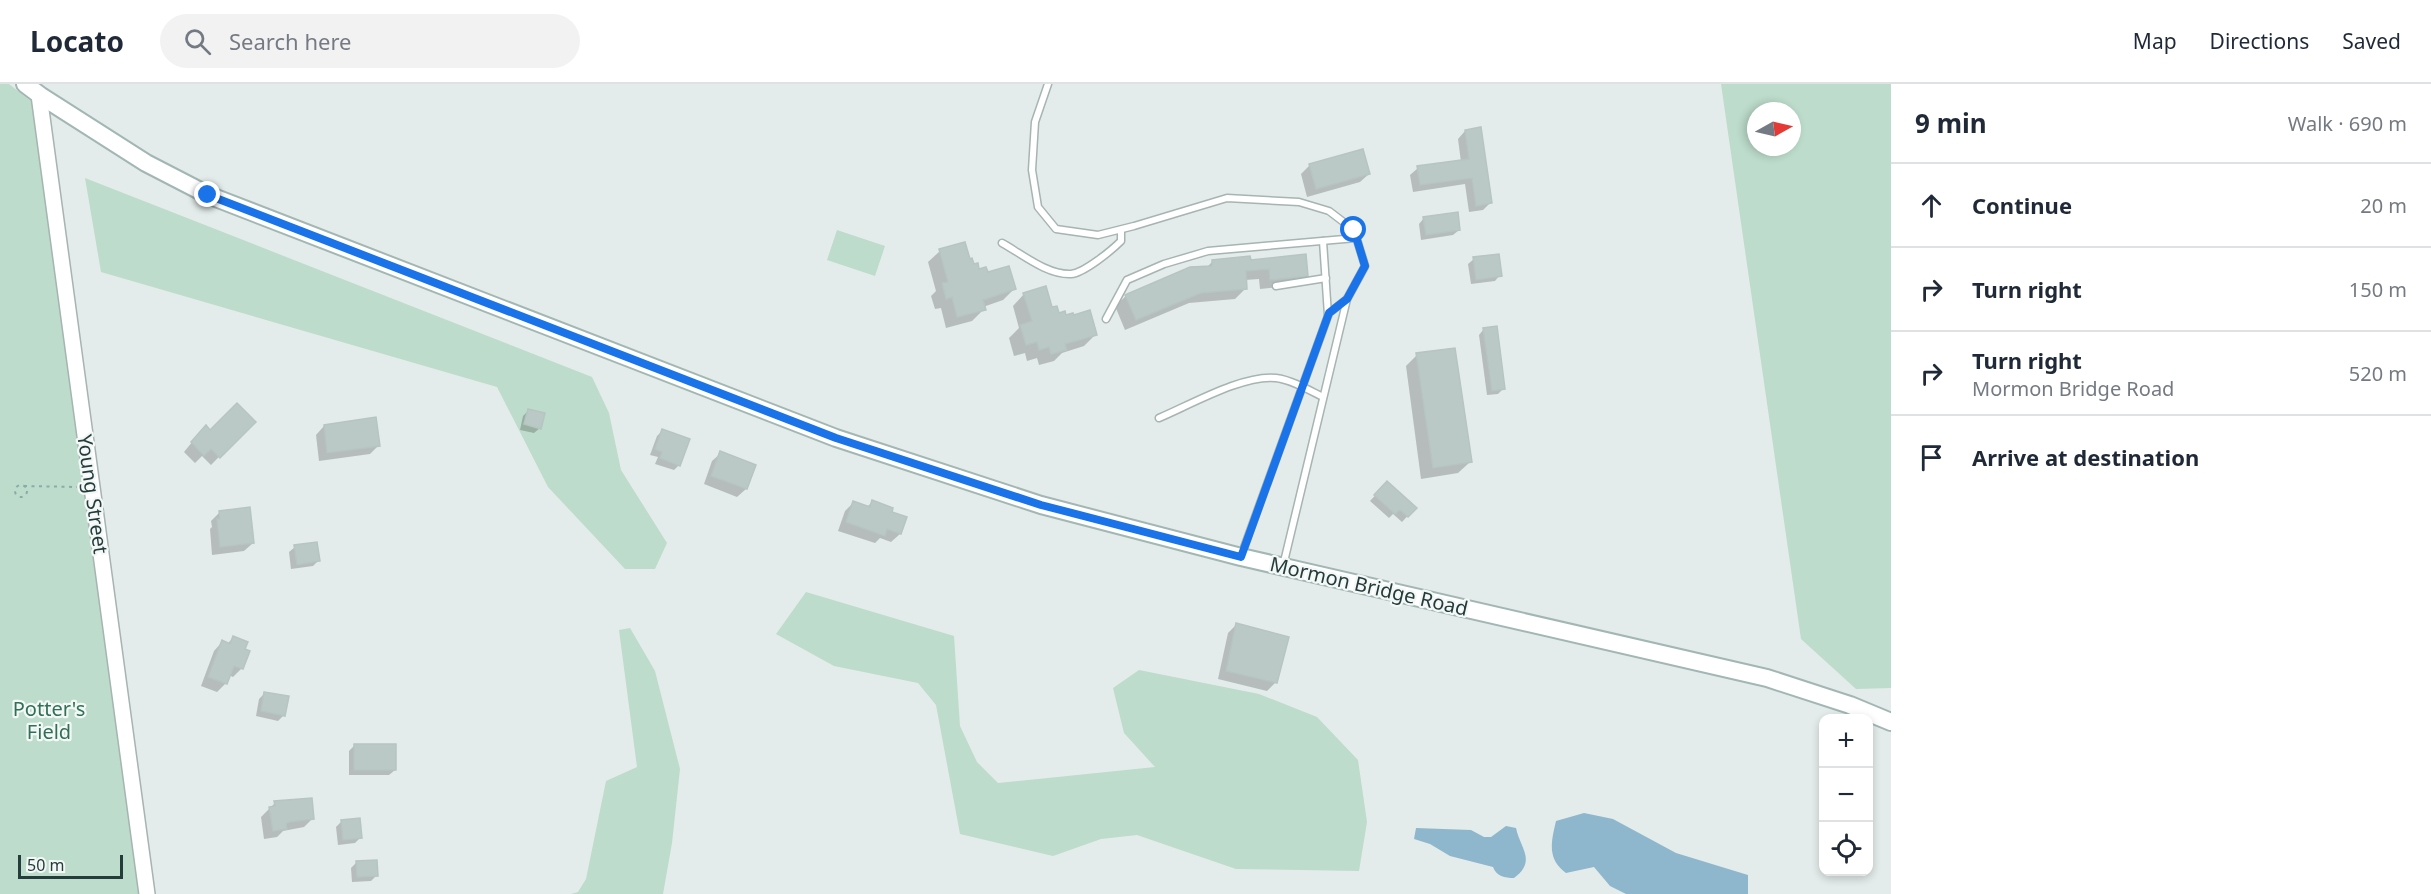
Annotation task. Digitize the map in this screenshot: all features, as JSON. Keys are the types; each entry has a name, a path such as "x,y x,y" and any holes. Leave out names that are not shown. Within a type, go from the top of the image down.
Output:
{"main road":[{"name":"Mormon Bridge Road","path":"25,84 146,164 208,195 825,434 1041,505 1241,557 1767,678 1850,705 1891,722"}],"street":[{"name":"Young Street","path":"39,95 147,894"}],"lane":[{"path":"1048,84 1035,122 1032,170 1038,207 1056,229 1098,235 1227,198 1299,202 1329,211 1354,230 1365,266 1347,299 1282,566"},
{"path":"1002,243 1048,270 1072,274 1108,255 1121,240 1121,230"},
{"path":"1106,319 1127,280 1164,264 1208,251 1356,238"},
{"path":"1241,557 1328,316 1323,241"},
{"path":"1276,286 1326,278"},
{"path":"1328,316 1347,299"},
{"path":"1159,418 1248,380 1276,378 1323,397"}],"path":[{"path":"24,486 28,491 27,495 24,498 17,497 16,487 24,486 77,487"}],"green space":[{"name":"Potter's Field","path":"0,84 9,84 33,103 139,894 0,894"},
{"path":"1721,84 1891,84 1891,688 1856,689 1801,639"},
{"path":"85,178 592,377 609,413 621,470 667,543 655,569 625,569 548,487 497,387 101,272"},
{"path":"837,230 885,246 875,276 827,260"},
{"path":"806,592 954,636 960,726 977,762 998,783 1155,767 1124,733 1113,688 1139,670 1259,694 1317,717 1358,760 1367,822 1359,871 1236,869 1137,835 1101,839 1053,856 960,834 936,705 918,683 834,666 776,634"},
{"path":"630,628 655,671 680,769 672,843 663,894 571,894 578,892 586,879 606,781 637,767 619,630"}],"water":[{"path":"1584,813 1613,819 1676,853 1748,875 1748,894 1626,894 1610,886 1594,867 1566,873 1553,856 1552,843 1556,821"},
{"path":"1506,826 1516,828 1526,860 1521,872 1514,878 1501,876 1493,867 1450,856 1430,844 1414,839 1416,828 1471,830 1484,837 1491,837"}],"building":[{"path":"1481,127 1492,203 1476,206 1472,178 1420,185 1417,166 1469,159 1465,130"},
{"path":"1363,149 1370,174 1316,189 1309,164"},
{"path":"1458,212 1460,230 1426,235 1423,217"},
{"path":"965,242 970,259 972,258 974,264 978,263 979,269 986,267 988,272 1009,266 1016,289 983,300 986,310 957,317 952,297 946,299 942,283 948,282 939,249"},
{"path":"1306,254 1308,276 1270,280 1269,269 1246,271 1247,289 1201,293 1136,320 1125,295 1190,267 1212,266 1212,260 1250,256 1251,260"},
{"path":"1499,254 1502,276 1476,280 1473,257"},
{"path":"1046,286 1052,307 1057,306 1059,313 1065,311 1066,315 1073,313 1074,315 1090,310 1097,335 1065,344 1067,350 1051,354 1049,347 1039,350 1037,342 1026,345 1020,325 1032,321 1023,293"},
{"path":"1497,326 1505,389 1492,391 1483,328"},
{"path":"1455,348 1472,462 1433,468 1416,353"},
{"path":"237,403 256,422 220,458 211,449 204,456 191,442 206,425 210,430"},
{"path":"528,409 545,413 541,429 524,424"},
{"path":"376,417 380,446 327,453 324,425"},
{"path":"662,429 690,439 680,466 660,458 662,452 655,449"},
{"path":"720,451 756,465 747,489 711,476"},
{"path":"1387,481 1417,508 1408,517 1400,510 1395,514 1374,495"},
{"path":"872,500 893,508 892,512 907,517 901,534 887,529 885,536 846,522 853,501 870,507"},
{"path":"250,507 254,543 220,547 217,519 220,519 219,511"},
{"path":"317,542 320,561 297,565 294,545"},
{"path":"1236,623 1289,637 1277,683 1226,671"},
{"path":"233,636 248,642 245,649 250,651 243,669 234,666 227,684 208,677 222,640 230,644"},
{"path":"264,692 289,696 285,716 261,711"},
{"path":"354,744 396,744 396,770 354,770"},
{"path":"312,798 314,819 289,822 286,824 287,829 273,831 269,807 275,806 274,801"},
{"path":"360,818 362,838 343,840 341,820"},
{"path":"377,860 378,876 357,877 356,861"}],"route":[{"path":"208,195 836,438 1041,505 1241,557 1329,313 1347,299 1365,266 1354,230"}]}
